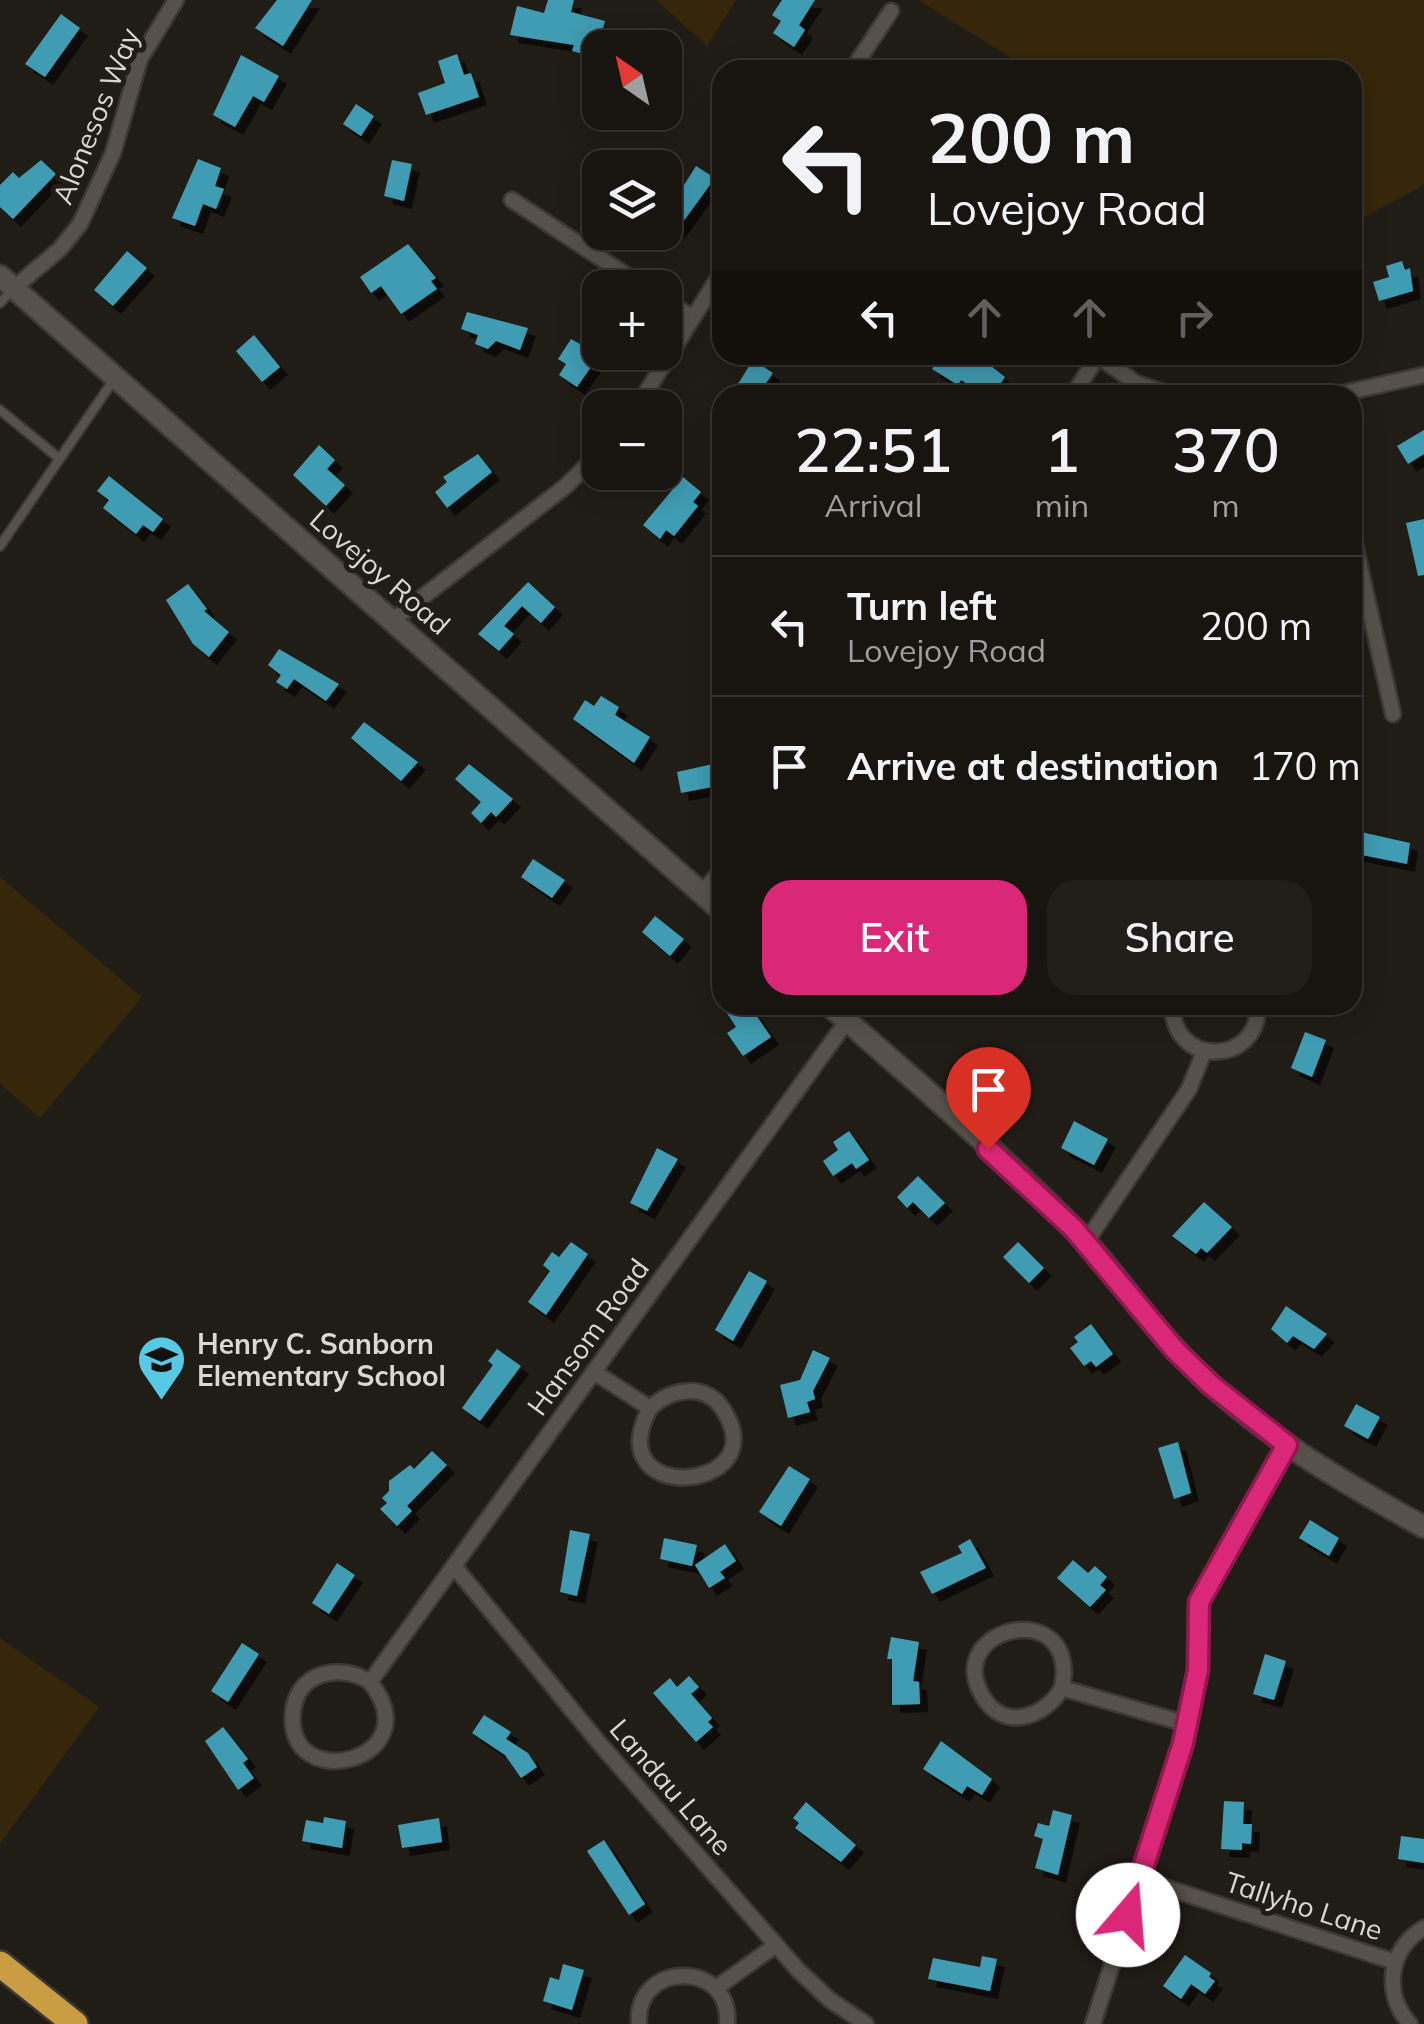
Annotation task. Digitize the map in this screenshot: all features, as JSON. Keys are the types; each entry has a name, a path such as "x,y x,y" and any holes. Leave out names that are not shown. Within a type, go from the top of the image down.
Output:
{"highway":[{"path":"0,1964 76,2024"}],"main road":[{"name":"Lovejoy Road","path":"5,289 116,377 712,902"},
{"path":"840,1015 1086,1242 1175,1350 1259,1426 1424,1527"}],"street":[{"name":"Alonesos Way","path":"5,289 60,249 80,224 113,153 140,59 176,0"},
{"path":"858,60 894,5"},
{"path":"512,200 619,270"},
{"path":"647,390 712,288"},
{"path":"682,311 693,318"},
{"path":"1110,365 1142,385"},
{"path":"1362,389 1424,375"},
{"path":"393,620 582,470"},
{"path":"1362,575 1394,714"},
{"path":"702,892 712,881"},
{"path":"1176,1015 1182,1037 1204,1052 1224,1052 1242,1044 1254,1029 1256,1015"},
{"name":"Hansom Road","path":"370,1682 847,1021"},
{"path":"1086,1242 1196,1078 1204,1052"},
{"path":"594,1372 650,1408"},
{"path":"687,1390 714,1399 730,1422 731,1436 721,1464 695,1480 664,1475 652,1466 640,1437 650,1408 673,1392 687,1390"},
{"path":"1093,2024 1187,1724 1198,1670 1199,1602 1287,1445"},
{"name":"Landau Lane","path":"454,1566 600,1744 776,1945 830,2000 866,2024"},
{"path":"1017,1628 1045,1636 1063,1659 1062,1688 1044,1711 1016,1718 1002,1714 981,1694 976,1666 990,1640 1017,1628"},
{"path":"342,1670 370,1682 385,1708 385,1724 370,1750 343,1763 314,1756 302,1746 292,1717 295,1702 313,1678 342,1670"},
{"path":"1062,1688 1187,1724"},
{"name":"Tallyho Lane","path":"1140,1878 1395,1962"},
{"name":"Tallyho Lane","path":"1410,2024 1394,1999 1395,1962 1408,1940 1424,1928"},
{"path":"716,1988 776,1945"},
{"path":"639,2024 642,2001 662,1980 690,1974 716,1988 724,2001 727,2024"}],"lane":[{"path":"0,546 116,377"},
{"path":"0,410 60,459"}],"shaded area":[{"path":"656,0 736,0 707,46"},
{"path":"918,0 1424,0 1424,185 1362,218 1362,60 1015,60"},
{"path":"0,877 142,997 40,1118 0,1084"},
{"path":"0,1638 99,1707 0,1844"}],"building":[{"path":"277,0 312,0 283,46 255,28"},
{"path":"548,0 574,0 571,12 605,21 602,30 582,30 582,54 572,51 574,45 510,35 517,6 544,13"},
{"path":"782,0 815,0 799,25 805,30 794,47 773,33 781,21 772,15"},
{"path":"61,14 80,28 45,77 25,64"},
{"path":"457,54 464,75 471,73 479,97 426,115 418,93 445,83 438,61"},
{"path":"241,55 279,76 264,102 253,96 235,127 213,115"},
{"path":"356,104 374,116 361,136 343,124"},
{"path":"198,159 221,168 215,186 224,189 216,209 203,204 195,226 172,218"},
{"path":"41,160 56,174 13,219 0,207 0,185 13,172 19,178"},
{"path":"392,160 412,164 404,201 384,196"},
{"path":"696,166 712,176 712,182 682,223 682,188"},
{"path":"408,244 436,278 431,281 437,289 401,314 381,286 371,293 360,277"},
{"path":"127,251 147,268 113,306 94,290"},
{"path":"1402,261 1405,270 1410,268 1413,291 1379,301 1373,282 1389,277 1386,266"},
{"path":"467,312 528,328 520,350 496,341 488,349 475,344 478,335 461,329"},
{"path":"254,335 280,367 262,382 236,351"},
{"path":"571,339 580,344 582,341 582,370 589,370 577,387 559,375 566,364 558,359"},
{"path":"750,365 761,365 773,373 766,383 769,385 737,385"},
{"path":"935,365 990,365 1005,377 1000,385 969,385 961,380 958,385 932,369"},
{"path":"1424,430 1424,454 1408,464 1397,446"},
{"path":"319,445 335,460 327,469 345,485 326,506 293,475"},
{"path":"478,454 492,472 447,508 435,492 447,482 443,477"},
{"path":"109,476 163,519 153,532 143,525 136,534 103,508 109,500 97,491"},
{"path":"682,478 701,492 693,502 698,506 674,536 666,530 660,539 643,525 672,490 682,490"},
{"path":"1424,519 1424,575 1418,576 1406,523"},
{"path":"528,582 555,607 541,623 522,606 504,626 514,634 499,651 478,634"},
{"path":"188,584 207,609 204,611 229,632 209,657 193,644 166,600"},
{"path":"279,649 339,684 326,701 294,679 287,689 276,682 281,675 268,665"},
{"path":"601,696 619,707 615,715 650,737 634,763 573,719 585,700 594,706"},
{"path":"364,722 418,762 401,781 351,738"},
{"path":"469,764 513,799 496,817 491,812 481,823 471,813 481,802 455,779"},
{"path":"712,764 712,787 681,793 677,772"},
{"path":"1362,832 1410,843 1407,864 1362,855"},
{"path":"533,859 565,880 552,898 521,877"},
{"path":"655,916 684,939 670,956 642,932"},
{"path":"728,1015 756,1015 771,1037 743,1056 727,1033 736,1027"},
{"path":"1305,1032 1326,1040 1312,1077 1291,1068"},
{"path":"988,1051 1010,1073 995,1089 972,1066"},
{"path":"1074,1121 1108,1139 1094,1165 1061,1148"},
{"path":"849,1131 869,1160 856,1169 852,1163 833,1176 823,1161 838,1150 833,1142"},
{"path":"657,1148 678,1159 647,1211 630,1203"},
{"path":"918,1176 945,1203 929,1218 913,1202 907,1208 897,1197"},
{"path":"1204,1202 1232,1227 1207,1253 1201,1248 1196,1254 1172,1236"},
{"path":"571,1242 588,1254 546,1315 528,1302 550,1271 543,1265 552,1252 559,1257"},
{"path":"1018,1242 1044,1268 1029,1283 1003,1257"},
{"path":"749,1271 767,1281 733,1341 715,1330"},
{"path":"1286,1306 1327,1334 1314,1349 1293,1336 1287,1343 1271,1329"},
{"path":"1091,1324 1113,1354 1096,1367 1091,1361 1084,1366 1070,1348 1078,1342 1074,1337"},
{"path":"497,1349 521,1366 480,1421 462,1408 493,1365 488,1361"},
{"path":"813,1350 830,1358 813,1391 815,1399 807,1402 810,1412 788,1418 780,1385 800,1380"},
{"path":"1356,1404 1380,1417 1368,1439 1344,1426"},
{"path":"1178,1442 1191,1493 1174,1499 1158,1448"},
{"path":"432,1451 447,1465 407,1506 412,1511 397,1526 380,1509 387,1503 382,1498 389,1491 389,1481 410,1465 414,1469"},
{"path":"789,1466 810,1479 781,1526 759,1512"},
{"path":"1310,1520 1339,1538 1329,1556 1299,1538"},
{"path":"570,1530 590,1534 577,1596 560,1592"},
{"path":"664,1538 697,1545 692,1566 660,1559"},
{"path":"970,1539 986,1568 932,1594 920,1572 962,1553 958,1546"},
{"path":"725,1544 736,1561 720,1572 725,1578 709,1588 695,1565"},
{"path":"1073,1560 1088,1573 1095,1566 1107,1577 1100,1585 1106,1590 1090,1607 1057,1578"},
{"path":"337,1563 355,1575 329,1614 312,1603"},
{"path":"891,1637 919,1642 913,1681 919,1682 920,1704 892,1705 892,1659 887,1659"},
{"path":"242,1643 259,1654 228,1702 211,1691"},
{"path":"1265,1654 1286,1661 1274,1700 1253,1694"},
{"path":"689,1676 699,1687 691,1694 712,1718 708,1722 713,1727 696,1742 653,1693 670,1678 677,1687"},
{"path":"484,1715 511,1732 506,1739 528,1753 537,1767 521,1778 505,1755 472,1733"},
{"path":"223,1727 248,1759 243,1763 254,1778 238,1790 205,1741"},
{"path":"941,1741 992,1779 982,1795 967,1786 962,1794 923,1769"},
{"path":"1224,1801 1244,1802 1243,1824 1252,1824 1251,1844 1242,1843 1242,1850 1221,1849"},
{"path":"806,1802 856,1845 841,1862 795,1828 799,1823 793,1818"},
{"path":"1053,1810 1072,1815 1058,1875 1035,1868 1043,1839 1034,1836 1038,1823 1049,1826"},
{"path":"324,1817 346,1821 342,1848 302,1841 306,1820 323,1823"},
{"path":"439,1818 442,1842 402,1848 398,1825"},
{"path":"1401,1836 1424,1839 1424,1863 1398,1859"},
{"path":"604,1840 645,1904 629,1915 587,1851"},
{"path":"1185,1955 1211,1973 1209,1977 1215,1981 1205,1994 1191,1984 1181,1999 1163,1986"},
{"path":"982,1956 997,1959 990,1991 928,1979 933,1958 980,1967"},
{"path":"563,1964 584,1970 572,2010 543,2001 550,1977 559,1980"}],"place":[{"name":"Henry C. Sanborn Elementary School","path":"162,1402"}],"route":[{"path":"988,1149 1074,1229 1123,1282 1175,1350 1259,1426 1287,1445 1199,1602 1198,1670 1183,1743 1128,1915"}]}
